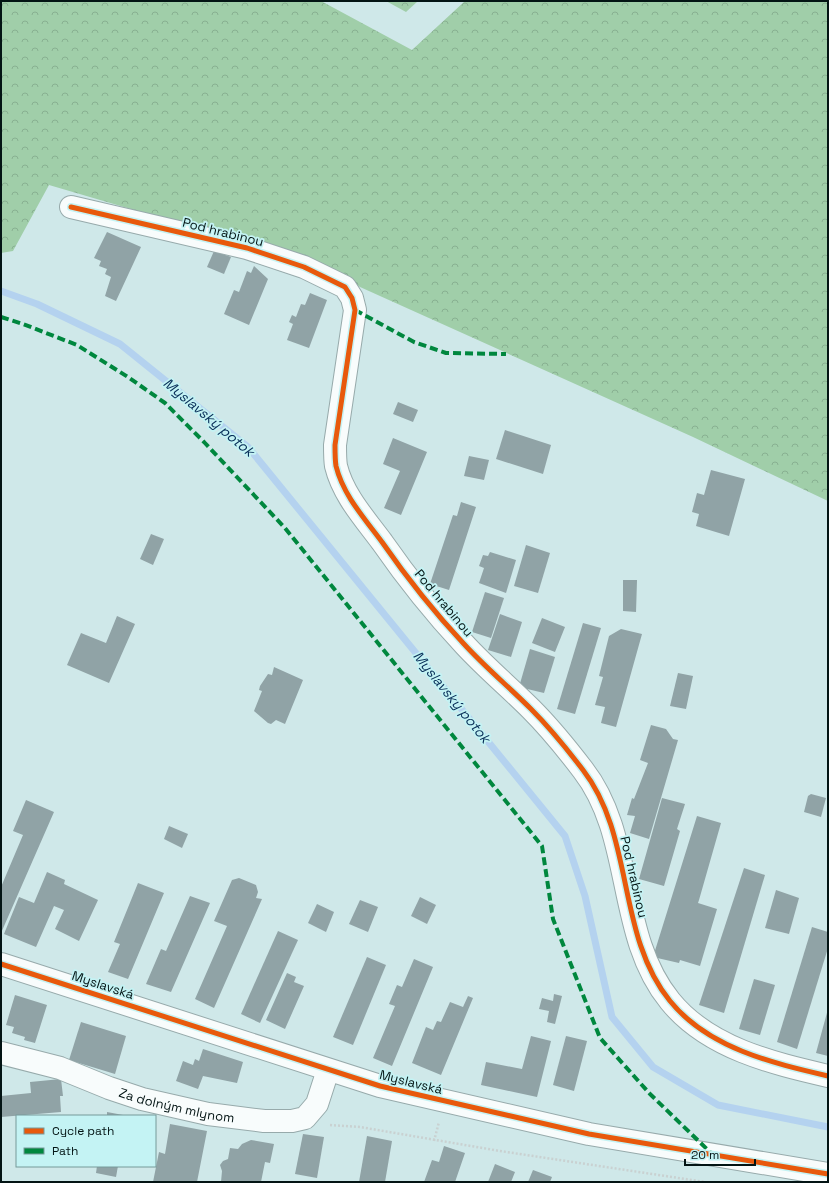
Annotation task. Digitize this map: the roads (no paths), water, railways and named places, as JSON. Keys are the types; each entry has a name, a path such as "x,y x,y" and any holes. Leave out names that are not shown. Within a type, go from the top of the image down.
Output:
{"street":[{"name":"Pod hrabinou","path":"71,207 247,248 304,267 345,287 352,298 355,310 335,445 336,466 352,501 412,584 464,645 532,710 583,770 599,793 612,830 638,939 650,971 670,1001 692,1025 724,1042 763,1059 828,1076"},
{"name":"Myslavská","path":"1,964 380,1086 589,1134 828,1174"},
{"name":"Za dolným mlynom","path":"1,1053 60,1068 124,1093 168,1105 245,1120 292,1121 305,1118 317,1104 328,1070"}],"waterway":[{"name":"Myslavský potok","path":"1,291 37,304 120,344 248,447 565,836 585,896 612,1017 653,1067 718,1105 828,1127"}]}
